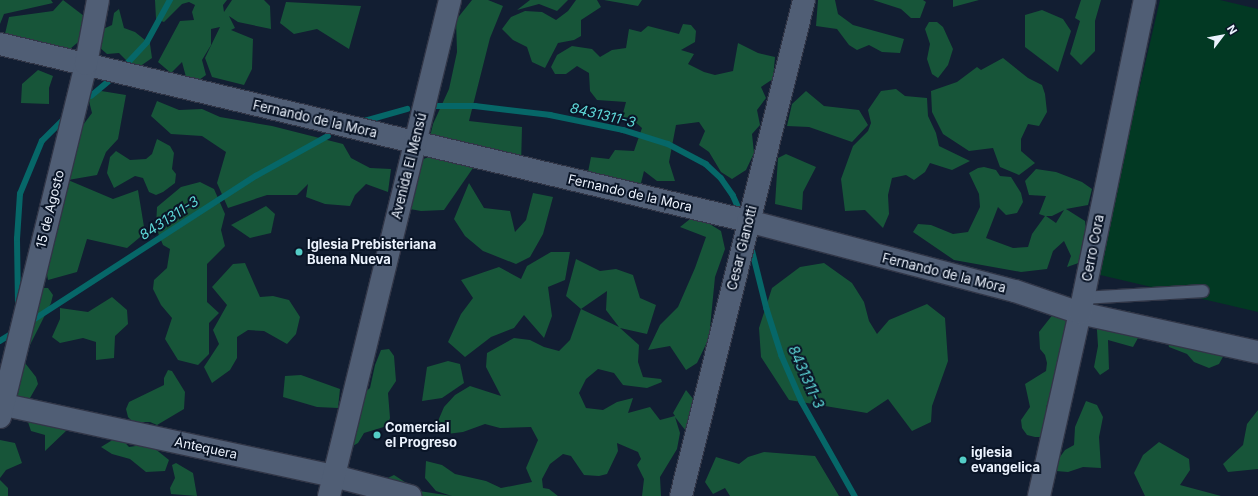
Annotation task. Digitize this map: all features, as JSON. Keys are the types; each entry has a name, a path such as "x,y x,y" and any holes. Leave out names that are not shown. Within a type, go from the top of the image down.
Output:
{"street":[{"name":"15 de Agosto","path":"1,409 95,67 98,0"},
{"name":"Avenida El Mensú","path":"331,486 450,0"},
{"name":"Cesar Gianotti","path":"681,496 804,0"},
{"name":"Cerro Cora","path":"1038,496 1082,305 1145,0"},
{"name":"Fernando de la Mora","path":"0,44 748,221 1015,292 1082,305 1258,352"},
{"name":"Antequera","path":"1,409 331,486 410,496"}],"lane":[{"path":"1082,305 1203,291"}],"green space":[{"path":"0,0 51,0 53,3 4,14 0,24"},
{"path":"63,0 84,16 83,38 58,59 4,38 9,17 53,11"},
{"path":"155,0 227,0 223,5 224,12 232,0 264,0 270,6 271,29 238,22 229,16 235,28 231,30 253,39 252,69 244,85 212,77 205,58 220,27 211,29 211,45 202,60 206,75 199,80 192,81 186,77 182,62 171,73 158,62 180,21 194,20 192,12 195,5 189,2 182,4 164,22 156,19"},
{"path":"472,0 488,0 503,6 490,38 469,121 522,127 521,166 430,137 433,124 449,89 457,52 456,20"},
{"path":"530,0 568,0 557,11 539,4 517,10"},
{"path":"576,0 597,0 601,7 581,20 581,36 574,40 558,43 545,68 532,62 527,47 513,40 502,29 511,17 525,11 542,12 556,20 568,11"},
{"path":"604,0 642,0 638,6"},
{"path":"818,0 835,0 838,14 853,25 904,39 900,53 882,52 869,45 857,50 849,45 837,29 816,26"},
{"path":"873,0 923,0 926,2 920,18 911,18 901,9"},
{"path":"953,0 979,0 953,7"},
{"path":"1081,0 1101,0 1095,21 1095,51 1081,65 1070,54 1080,21 1075,18"},
{"path":"1160,0 1220,0 1258,9 1258,312 1096,274"},
{"path":"286,2 361,6 349,49 317,29 294,34 280,23"},
{"path":"119,9 124,28 135,32 150,44 152,58 139,67 131,65 119,53 107,54 98,46 101,30 112,25 114,13"},
{"path":"1042,10 1063,19 1071,31 1058,72 1025,47 1025,15"},
{"path":"929,22 937,22 943,27 953,49 948,65 938,78 932,74 927,59 930,44 925,29"},
{"path":"683,24 691,25 696,31 695,42 681,50 694,54 688,64 704,72 715,75 733,71 738,43 758,53 775,57 773,79 761,87 766,98 757,110 760,125 752,134 754,153 746,170 732,179 721,172 709,152 699,145 705,131 699,122 676,125 669,162 675,181 657,181 644,171 641,183 618,182 588,172 591,157 609,159 615,150 634,151 642,128 634,121 622,117 626,102 597,100 590,91 589,73 577,66 566,74 555,74 551,67 557,55 572,46 592,49 600,57 612,50 626,48 629,29 641,32 648,26 679,34"},
{"path":"1003,58 1028,78 1042,85 1045,94 1047,112 1039,126 1028,124 1021,139 1021,151 1035,163 1019,175 1000,167 993,148 969,151 943,134 932,112 931,91 957,82 977,67 981,70"},
{"path":"38,70 53,76 49,88 49,104 21,103 22,84"},
{"path":"896,89 905,96 927,98 928,116 936,133 939,146 970,161 952,170 930,163 925,172 914,180 906,175 892,178 888,195 889,214 883,228 865,210 845,211 841,179 853,146 868,131 871,123 868,110 881,91"},
{"path":"95,90 126,95 118,139 106,152 97,175 68,180 113,199 138,190 145,233 127,248 87,239 77,272 48,280 44,259 77,141 83,125 92,113 88,97"},
{"path":"806,91 824,106 859,110 868,125 852,142 809,127 787,126 792,104"},
{"path":"157,101 179,110 202,109 220,117 272,126 343,144 351,158 370,168 391,169 388,192 366,184 355,195 350,206 325,204 306,197 308,184 297,195 267,195 228,208 217,183 226,152 202,136 171,134 151,116"},
{"path":"157,139 170,146 174,153 172,169 176,174 175,183 163,192 156,195 149,192 143,178 135,176 114,188 107,173 110,157 116,151 130,160 146,159 152,154"},
{"path":"786,154 816,167 803,192 802,210 775,204 778,158"},
{"path":"434,155 473,168 444,210 421,211 388,205 400,168"},
{"path":"984,167 996,170 1000,176 1011,177 1021,193 1023,202 1017,213 1006,215 998,207 986,238 1013,248 1028,247 1032,234 1045,216 1039,214 1046,196 1029,195 1025,181 1036,169 1056,172 1082,182 1092,189 1088,205 1066,209 1085,221 1090,259 1067,267 1071,256 1064,241 1053,251 1047,269 1021,272 954,260 913,232 918,224 931,225 953,234 968,232 980,207 979,194 969,173 978,168","holes":["1064,210 1056,223 1046,216 1052,216"]},
{"path":"200,182 214,189 225,214 221,230 225,246 207,264 207,302 219,313 209,323 209,354 198,365 178,360 165,339 172,318 161,305 153,289 154,280 167,268 170,249 163,245 156,228 157,207 181,187"},
{"path":"469,183 484,208 510,211 515,232 526,220 533,193 553,197 543,234 530,257 516,264 483,251 465,236 454,219"},
{"path":"266,206 275,214 271,233 250,238 231,225"},
{"path":"695,215 721,231 725,249 715,277 709,338 697,363 686,370 670,346 648,350 660,325 678,307 695,268 706,237 680,227"},
{"path":"551,252 570,252 565,280 548,287 552,316 544,338 524,315 514,328 491,337 465,357 448,342 461,314 473,298 461,280 499,267 521,279 527,266"},
{"path":"576,259 600,271 616,269 633,275 640,298 656,305 647,334 620,328 639,345 638,362 643,377 661,379 662,382 647,388 623,385 614,373 598,369 586,379 579,393 586,408 603,410 617,402 633,398 628,413 650,407 660,420 675,416 673,413 686,390 702,410 689,435 675,417 680,433 677,449 660,477 661,496 642,496 644,479 637,465 641,459 638,452 617,443 618,451 607,474 599,476 584,475 571,456 563,454 550,464 542,479 543,488 549,489 558,496 452,496 436,491 425,478 426,461 442,465 455,474 486,481 501,488 532,482 526,468 538,440 531,427 500,428 485,424 463,432 447,434 438,421 444,407 455,395 470,386 501,396 486,367 487,353 514,338 530,340 544,347 559,351 570,340 581,309 566,296","holes":["607,291 606,310 619,327 581,309"]},
{"path":"245,263 260,297 273,296 289,300 300,317 296,334 287,344 264,331 248,330 237,337 237,358 230,370 212,383 204,367 219,344 213,330 227,305 212,287 233,264"},
{"path":"824,263 852,283 864,302 869,321 877,334 889,320 927,304 945,318 948,361 932,406 931,422 912,431 888,399 867,413 789,400 761,357 759,328 772,288 800,267"},
{"path":"40,288 48,288 53,295 51,303 25,355 25,363 36,377 38,384 30,398 22,400 14,397"},
{"path":"112,297 127,310 128,324 115,336 114,358 96,360 96,342 83,338 60,343 52,337 60,319 60,308 88,312"},
{"path":"1130,311 1138,324 1138,338 1133,347 1108,340 1109,369 1100,375 1094,367 1098,346 1096,315"},
{"path":"1054,313 1068,314 1062,355 1057,360 1057,369 1046,408 1048,417 1043,437 1035,437 1027,435 1022,428 1021,420 1030,407 1025,384 1046,371 1047,363 1045,355 1040,349 1039,332"},
{"path":"1167,339 1224,355 1219,364 1209,368 1194,362 1187,354 1169,347"},
{"path":"389,349 394,356 396,381 388,393 390,418 387,426 364,433 358,443 351,447 364,393 370,388 375,365 381,350"},
{"path":"448,361 460,364 464,383 442,398 422,401 427,367"},
{"path":"168,370 172,371 185,392 184,409 157,425 150,422 133,422 128,417 126,409 129,402 164,385 164,378"},
{"path":"301,375 340,389 338,408 317,407 283,397 285,376"},
{"path":"1086,401 1097,405 1103,417 1099,437 1101,468 1083,467 1068,472 1056,471 1057,461 1065,450 1074,445 1075,427"},
{"path":"1258,410 1258,469 1228,472 1223,464 1243,445 1247,424"},
{"path":"27,419 67,430 45,451 45,435 31,431"},
{"path":"119,436 129,447 149,444 169,460 165,471 146,472 130,459 112,454 101,447"},
{"path":"0,440 15,443 22,463 6,470 0,478"},
{"path":"1159,442 1189,459 1190,470 1180,485 1221,496 1145,496 1134,473 1143,455"},
{"path":"764,452 815,456 839,496 730,496 725,488 713,494 705,482 716,457 739,464 748,457"},
{"path":"176,463 193,473 197,496 171,494 170,488 175,478 172,465"},
{"path":"394,475 419,491 452,496 360,496 371,486"},
{"path":"0,480 8,488 8,496 0,496"}],"waterway":[{"path":"123,68 147,42 170,0"},
{"path":"91,96 114,77"},
{"name":"8431311-3","path":"429,106 475,106 550,115 623,130 668,144 706,164 721,178 733,195 741,213"},
{"name":"8431311-3","path":"361,122 407,109"},
{"path":"18,304 17,239 20,194 42,141 66,117"},
{"name":"8431311-3","path":"30,322 256,176 328,136"},
{"name":"8431311-3","path":"751,245 767,309 782,356 802,402 855,496"},
{"path":"0,341 13,333"}],"place":[{"name":"Iglesia Prebisteriana Buena Nueva","path":"299,252"},
{"name":"Comercial el Progreso","path":"377,435"},
{"name":"iglesia evangelica","path":"963,460"}]}
